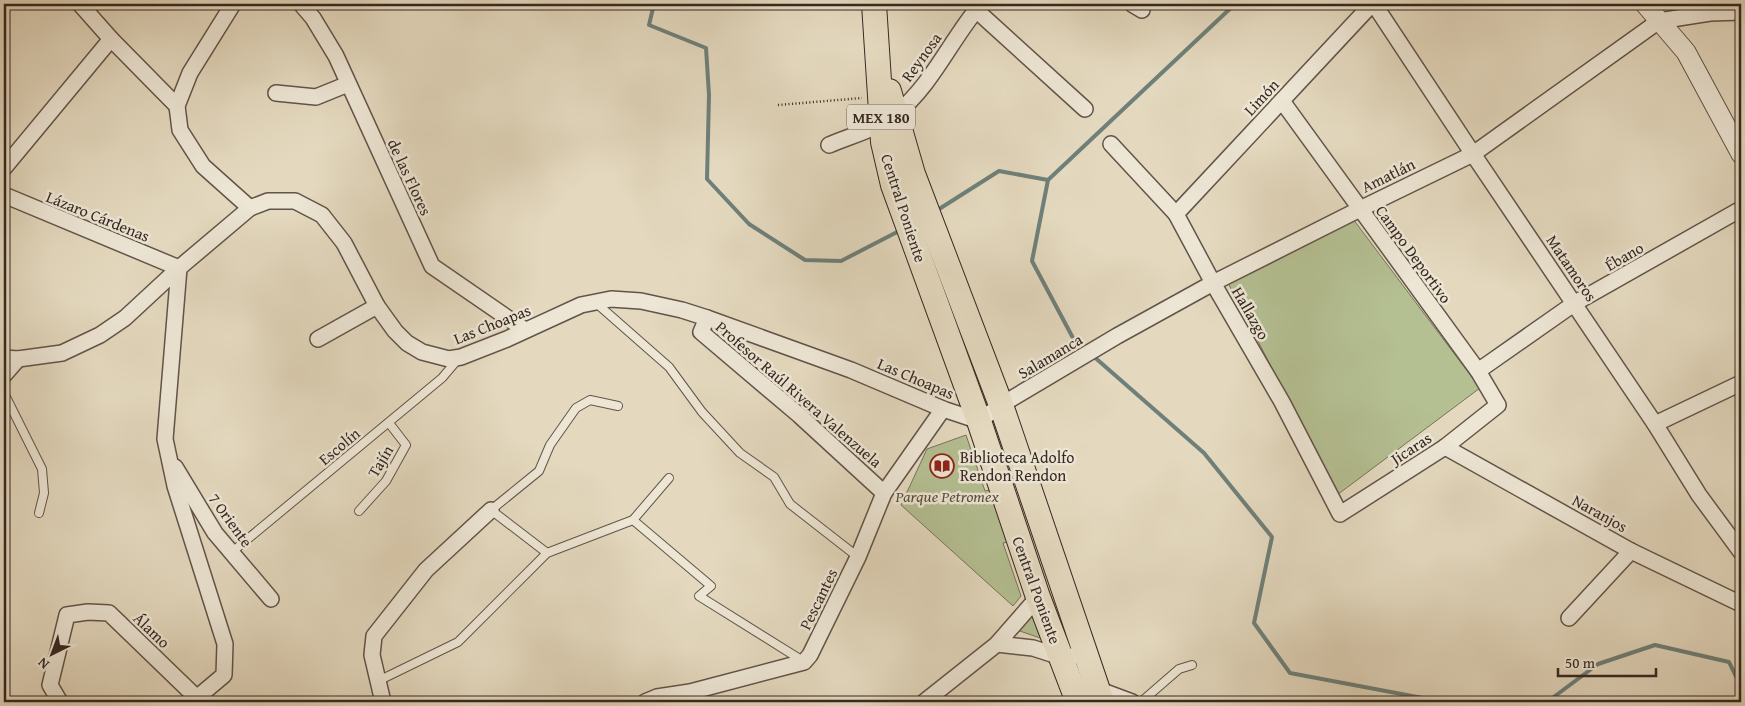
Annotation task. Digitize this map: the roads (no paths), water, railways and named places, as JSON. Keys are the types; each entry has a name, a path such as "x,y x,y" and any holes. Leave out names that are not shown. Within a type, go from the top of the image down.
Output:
{"main road":[{"name":"MEX 180","path":"874,4 878,49"},
{"name":"Central Poniente","path":"878,49 881,97 888,119"},
{"name":"Central Poniente","path":"878,49 888,119 883,142 903,180 932,260 979,421 1038,598 1061,657 1092,698"},
{"name":"Central Poniente","path":"932,260 1001,406 1085,655 1092,698"}],"street":[{"path":"80,4 111,39 177,106"},
{"path":"233,4 190,73 177,106 180,130 203,166 250,208"},
{"name":"de las Flores","path":"301,4 313,18 336,56 432,266 526,330"},
{"name":"Limón","path":"1176,214 1373,4"},
{"name":"Matamoros","path":"1373,4 1655,424 1699,495 1741,552"},
{"path":"1645,4 1686,52 1741,154"},
{"path":"979,7 1086,109"},
{"name":"Reynosa","path":"888,119 922,88 979,7"},
{"path":"1659,21 1710,13 1741,12"},
{"name":"Amatlán","path":"1117,336 1213,283 1360,208 1473,154 1659,21"},
{"path":"4,168 111,39"},
{"path":"276,93 316,97 348,84"},
{"name":"Campo Deportivo","path":"1282,101 1478,371 1498,404"},
{"path":"829,144 888,119"},
{"name":"Hallazgo","path":"1111,144 1176,214 1213,283 1282,402 1340,514"},
{"name":"Lázaro Cárdenas","path":"4,196 179,268"},
{"name":"Las Choapas","path":"11,359 62,353 100,334 125,318 179,268 250,208 268,201 295,201 322,215 344,243 377,306 395,332 407,343 422,352 439,358 461,357 581,305 611,299 641,301 682,310 707,318 851,370 943,409 979,421"},
{"name":"Ébano","path":"1478,371 1575,304 1741,209"},
{"path":"179,268 165,439 175,486 225,644 224,675 197,701"},
{"path":"318,339 377,306"},
{"name":"Profesor Raúl Rivera Valenzuela","path":"707,318 701,332 799,415 884,493"},
{"name":"Salamanca","path":"1001,406 1117,336"},
{"path":"4,375 11,359"},
{"path":"1655,424 1741,383"},
{"name":"Jicaras","path":"1340,514 1445,447 1498,404"},
{"path":"979,421 1001,406"},
{"name":"Pescantes","path":"804,662 810,655 858,557 884,493 943,409"},
{"name":"Naranjos","path":"1445,447 1631,551 1741,604"},
{"name":"7 Oriente","path":"169,458 215,533 272,600"},
{"path":"383,702 372,655 374,636 426,570 491,510"},
{"path":"1569,618 1631,551"},
{"path":"924,702 997,644 1038,598"},
{"name":"Álamo","path":"60,702 50,685 67,614 88,612 109,613 197,701"},
{"path":"997,644 1033,648 1061,657 1085,655"},
{"path":"644,702 657,697 690,692 804,662"},
{"path":"1092,698 1132,702"}],"lane":[{"path":"595,302 669,367 702,412 740,453 774,477 790,504 858,557"},
{"name":"Escolín","path":"232,552 442,378 461,357"},
{"path":"4,393 42,469 44,493 39,513"},
{"path":"547,553 491,510 540,471 550,445 576,408 590,400 618,406"},
{"name":"Tajín","path":"359,511 386,482 406,445 389,423"},
{"path":"377,682 458,642 547,553 633,520 669,478"},
{"path":"633,520 711,586 699,596 804,662"},
{"path":"1141,702 1179,669 1192,665"}],"waterway":[{"path":"654,4 649,25 706,48 709,95 707,179 749,224 805,260 841,261 901,230"},
{"path":"1087,351 1073,338 1032,261 1048,180 1235,4"},
{"path":"936,211 999,171 1048,180"},
{"path":"1092,355 1204,453 1272,537 1254,623 1290,673 1444,702"},
{"path":"1547,702 1598,664 1655,645 1729,662 1741,687"}],"place":[{"name":"Biblioteca Adolfo Rendon Rendon","path":"942,466"}],"park label":[{"name":"Parque Petromex","path":"947,496"}]}
